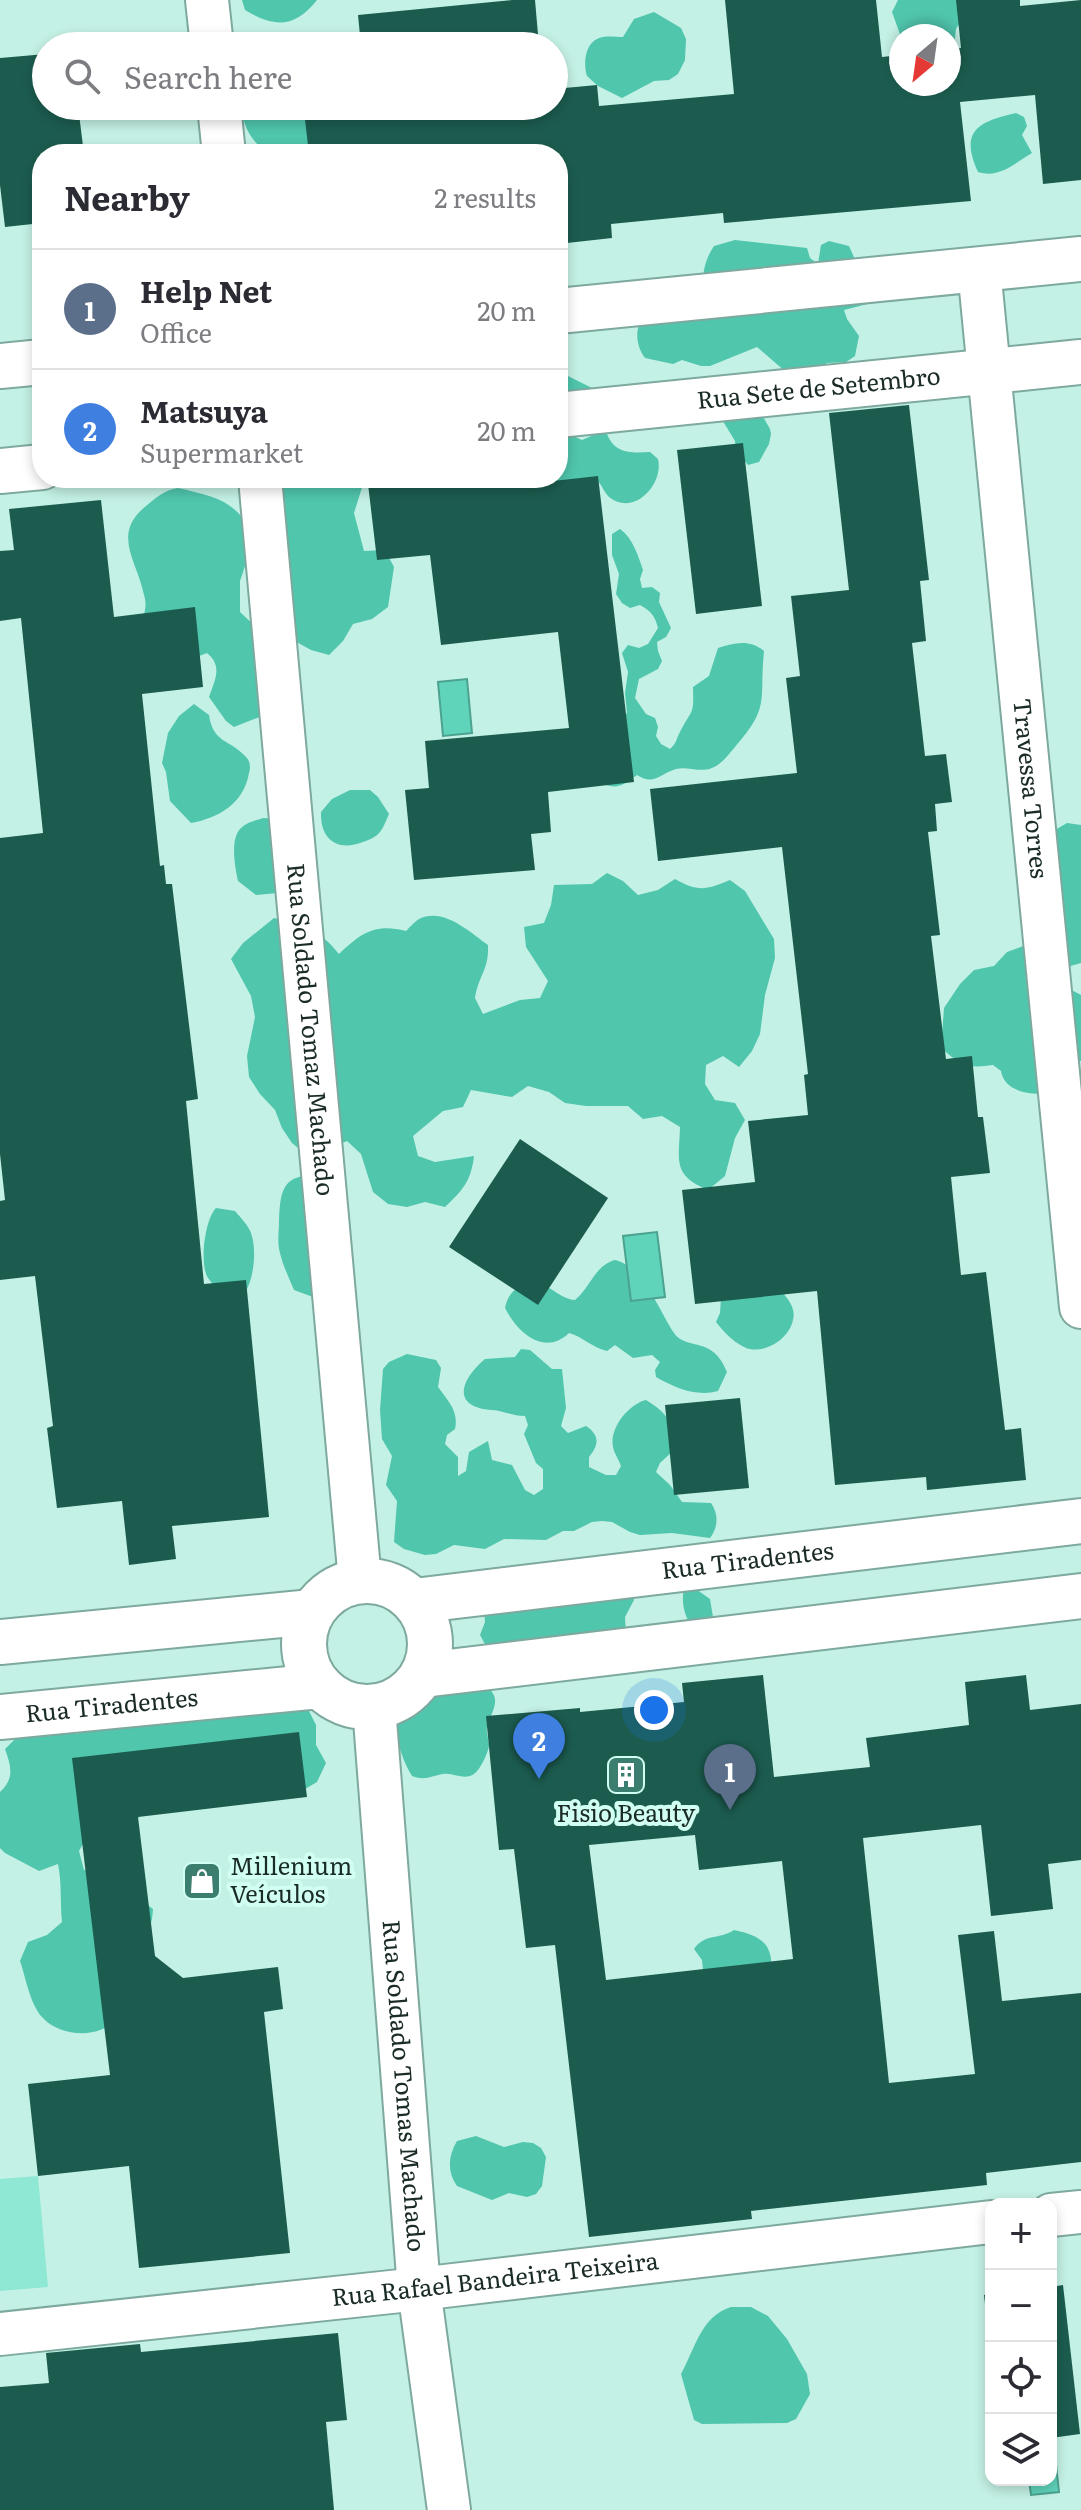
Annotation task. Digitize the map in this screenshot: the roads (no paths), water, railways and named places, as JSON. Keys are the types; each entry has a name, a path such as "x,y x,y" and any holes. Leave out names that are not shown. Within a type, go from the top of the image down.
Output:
{"main road":[{"path":"568,310 1081,259"},
{"name":"Rua Sete de Setembro","path":"568,414 1081,362"},
{"path":"0,366 32,363"},
{"path":"0,471 32,468"},
{"name":"Rua Tiradentes","path":"414,1601 1081,1521"},
{"path":"360,1581 380,1582 399,1589 414,1601 425,1618 430,1637 430,1657 423,1675 410,1691 394,1702 374,1707 355,1706 336,1699 320,1686 310,1670 304,1651 305,1631 312,1612 324,1597 341,1586 360,1581"},
{"path":"423,1675 1081,1596"},
{"path":"0,1642 312,1612"},
{"name":"Rua Tiradentes","path":"0,1717 320,1686"}],"street":[{"path":"207,0 210,32"},
{"path":"220,120 223,144"},
{"name":"Travessa Torres","path":"979,269 1081,1307"},
{"name":"Rua Soldado Tomaz Machado","path":"261,488 360,1581"},
{"name":"Rua Soldado Tomas Machado","path":"374,1707 419,2289 449,2510"},
{"path":"1057,2214 1081,2212"},
{"name":"Rua Rafael Bandeira Teixeira","path":"0,2334 985,2223"}],"place":[{"name":"Fisio Beauty","path":"626,1775"},
{"name":"Matsuya","path":"539,1779"},
{"name":"Help Net","path":"730,1810"},
{"name":"Millenium Veículos","path":"202,1881"}]}
